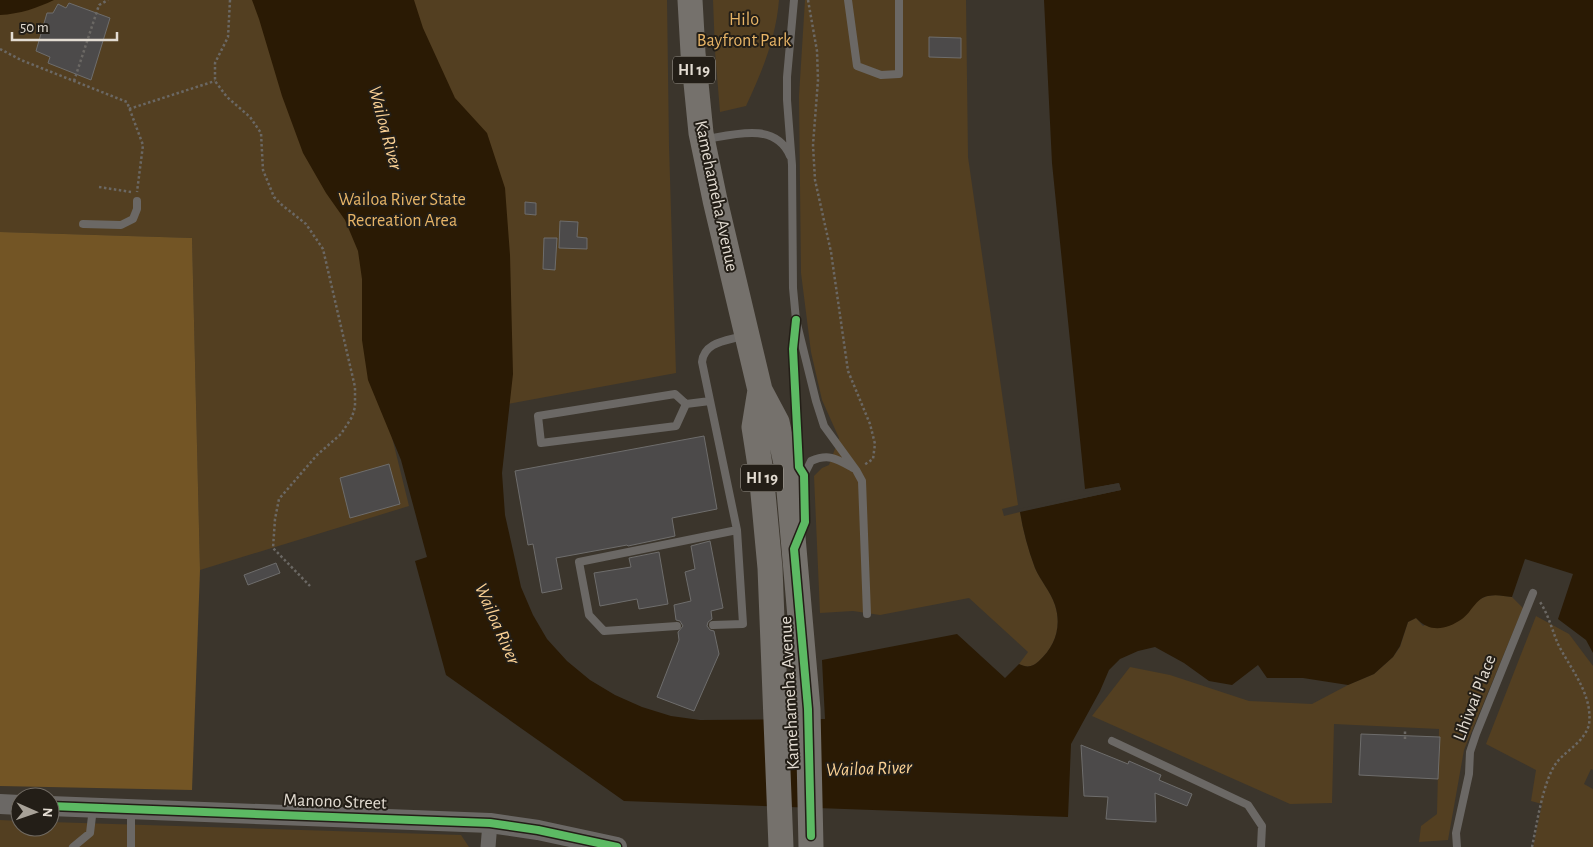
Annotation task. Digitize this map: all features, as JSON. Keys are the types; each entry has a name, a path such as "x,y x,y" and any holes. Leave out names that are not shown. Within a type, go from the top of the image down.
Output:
{"main road":[{"name":"Kamehameha Avenue","path":"690,0 696,93 702,139 760,390 777,422 784,446 808,709 811,847"},
{"name":"Kamehameha Avenue","path":"760,390 754,427 762,472 769,559 780,835"}],"street":[{"name":"Manono Street","path":"60,806 490,823 538,830 618,847"},
{"path":"488,847 490,823"}],"lane":[{"path":"794,0 787,84 792,165 793,288 796,320 824,426 862,481 867,614"},
{"path":"848,0 858,66 881,75 899,74 899,0"},
{"path":"702,139 750,132 766,135 784,146 789,153 792,165"},
{"path":"82,224 121,225 133,219 137,209 137,201"},
{"path":"713,625 743,624 737,530 702,362 706,349 712,345 748,335"},
{"path":"686,404 676,426 541,443 538,416 675,394 686,404 710,401"},
{"path":"794,549 806,522 804,475 811,460 821,456 834,458 856,470"},
{"path":"677,626 604,631 590,615 579,562 737,530"},
{"name":"Lihiwai Place","path":"1457,847 1456,833 1469,774 1470,752 1533,593"},
{"path":"1112,741 1248,805 1262,826 1261,847"},
{"path":"73,847 90,833 93,808"},
{"path":"131,810 131,847"}],"path":[{"path":"74,81 99,5 108,0"},
{"path":"230,0 228,37 215,63 214,81 227,97 250,117 261,133 263,170 274,197 306,224 323,249 355,387 352,417 341,434 317,455 280,499 275,519 273,548 310,586"},
{"path":"808,0 817,51 818,80 813,144 815,180 830,252 848,371 863,404 875,444 873,459 856,470"},
{"path":"0,49 21,60 127,102 144,145 137,191 126,192 99,187"},
{"path":"129,109 214,81"},
{"path":"1532,847 1550,774 1557,762 1581,740 1586,732 1590,716 1589,700 1586,692 1558,644 1547,613 1533,593"},
{"path":"1405,729 1405,739"}],"green space":[{"name":"Wailoa River State Recreation Area","path":"0,0 667,0 669,146 676,373 513,403 390,429 409,506 200,570 192,238 0,232"},
{"name":"Hilo Bayfront Park","path":"713,0 779,0 775,28 767,54 746,106 720,112 715,51"},
{"path":"805,0 966,0 968,157 1018,505 1002,509 1004,516 1020,512 1035,568 1051,595 1058,621 1056,636 1049,649 1032,666 1019,664 1028,652 969,598 880,615 853,611 820,613 814,476 822,468 829,465 839,438 822,400 811,352 801,273 799,96"},
{"path":"1487,596 1512,597 1523,608 1464,750 1448,840 1419,842 1421,826 1437,814 1439,729 1334,724 1332,803 1290,804 1092,716 1130,667 1170,675 1249,701 1312,704 1374,674 1393,657 1400,647 1408,622 1416,618 1423,626"},
{"path":"1536,616 1569,634 1593,666 1593,770 1591,769 1584,784 1593,789 1593,847 1533,847 1542,804 1531,801 1536,770 1486,744"},
{"path":"0,820 10,820 10,837 60,837 60,822 461,835 469,847 0,847"}],"shaded area":[{"path":"0,232 192,238 200,570 192,790 0,786"}],"water":[{"path":"0,0 54,0 28,10 0,15"},
{"name":"Wailoa River","path":"252,0 414,0 423,28 455,98 487,133 505,188 510,255 513,374 502,473 505,515 521,587 533,615 547,639 567,661 590,680 615,695 642,707 671,716 700,720 825,719 822,660 957,634 1005,678 1019,664 1032,666 1037,663 1045,655 1056,636 1058,621 1055,605 1035,568 1020,512 1121,490 1119,483 1085,489 1052,163 1044,0 1593,0 1593,653 1586,640 1558,619 1573,574 1525,559 1512,597 1494,595 1484,597 1462,619 1450,626 1432,628 1421,623 1416,618 1408,622 1400,646 1393,657 1374,674 1348,685 1303,678 1267,678 1258,665 1232,685 1209,681 1184,663 1155,647 1138,651 1120,659 1109,670 1100,691 1071,744 1068,817 624,801 446,675 415,561 427,557 401,460 368,380 362,340 362,279 358,251 345,220 326,193 303,153 282,96"}],"pier":[{"path":"1119,483 1121,490 1017,512 1019,509 1118,488 1117,486 1086,492 1083,490"}],"building":[{"path":"69,3 110,18 91,80 48,63 50,57 36,51 47,13 53,13 58,4 66,8"},
{"path":"929,37 961,38 961,58 929,57"},
{"path":"525,202 536,203 536,215 525,214"},
{"path":"560,221 578,222 577,237 587,238 587,249 559,248"},
{"path":"544,238 557,238 555,270 543,269"},
{"path":"704,436 717,509 672,518 675,536 556,558 562,589 542,593 533,544 528,545 515,471"},
{"path":"389,464 400,504 350,518 340,478"},
{"path":"710,541 723,608 711,611 712,619 708,622 707,626 710,630 714,631 719,654 694,711 657,697 679,640 678,632 683,626 680,621 676,620 674,605 691,601 685,572 695,569 691,546"},
{"path":"659,552 668,604 639,609 637,599 600,606 594,573 631,567 629,558"},
{"path":"276,563 280,573 248,585 244,575"},
{"path":"1361,734 1440,737 1438,779 1359,775"},
{"path":"1081,745 1128,764 1129,761 1161,775 1159,780 1192,794 1187,806 1155,793 1156,822 1106,819 1108,797 1084,796"}],"cycle path":[{"path":"796,320 793,349 799,467 804,475 805,522 794,549 808,709 811,836"},
{"path":"60,806 490,823 538,830 617,847"}]}
